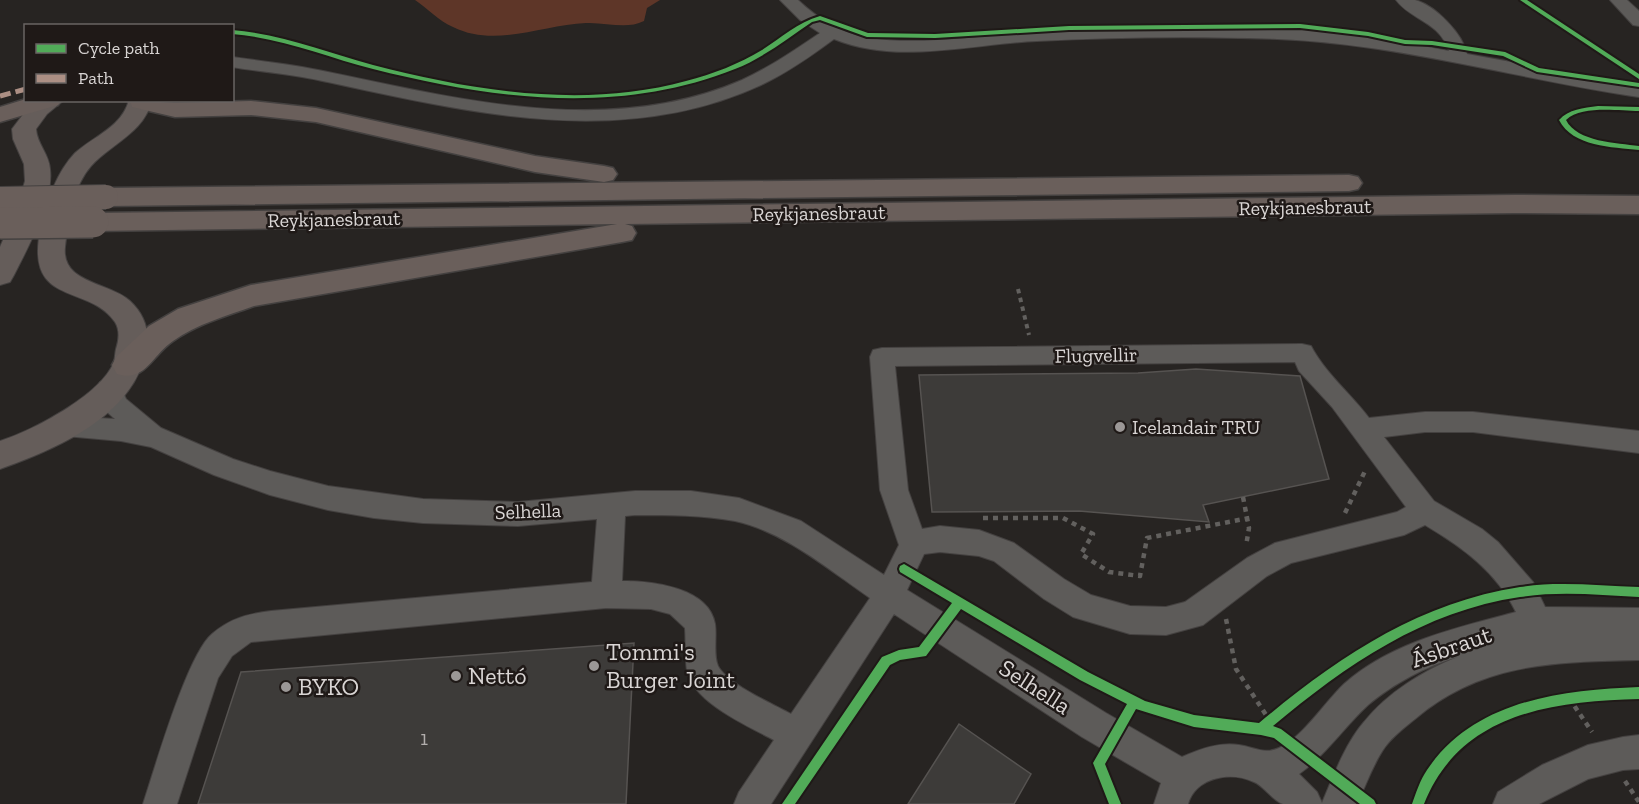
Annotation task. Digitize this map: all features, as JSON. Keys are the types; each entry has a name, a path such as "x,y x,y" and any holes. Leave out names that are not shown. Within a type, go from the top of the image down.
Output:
{"highway":[{"path":"0,115 44,102"},
{"path":"145,102 176,110 251,108 316,115 535,164 639,178 709,181 919,178 1079,185"},
{"name":"Reykjanesbraut","path":"0,199 1079,185 1639,182"},
{"name":"Reykjanesbraut","path":"0,223 1180,208 1639,205"},
{"path":"128,365 160,334 189,316 251,296 592,237 678,226 1063,219 1180,208"}],"main road":[{"path":"0,275 22,227 38,180 37,165 25,140 24,129 39,109 48,102"},
{"path":"4,456 65,426 110,389 128,365 134,340 130,320 113,304 71,285 61,277 50,256 58,214 75,170 94,150 128,124 138,112 141,102"}],"street":[{"path":"788,0 803,16 831,34 863,42 909,45 1003,38 1128,33 1287,34 1347,39 1566,81 1639,91"},
{"path":"1404,0 1433,18 1448,32 1457,46 1459,59"},
{"path":"1618,0 1639,21"},
{"path":"234,62 316,74 462,106 546,116 609,116 668,108 738,88 788,63 831,34"},
{"path":"234,48 278,57 316,74"},
{"name":"Flugvellir","path":"914,545 894,490 882,357 1302,353 1308,364 1341,400 1424,510 1472,538 1488,551 1522,592 1536,621"},
{"name":"Selhella","path":"110,389 116,405 155,437"},
{"path":"1363,429 1425,422 1473,422 1639,442"},
{"name":"Selhella","path":"65,426 121,430 155,437 224,467 270,483 328,498 374,506 423,511 518,514 612,506 691,503 739,510 766,518 819,547 889,596 928,618 1094,725 1177,791"},
{"path":"606,594 612,506"},
{"path":"750,804 889,596 914,545 923,541 940,539 979,543 1004,552 1054,589 1084,607 1130,620 1166,621 1192,615 1257,567 1285,552 1404,523 1424,510"},
{"path":"160,804 206,671 221,646 244,629 606,594 651,595 680,603 700,622 703,672 721,692 796,735"},
{"name":"Ásbraut","path":"1264,770 1287,762 1302,752 1357,694 1416,657 1437,648 1536,621 1639,622"},
{"name":"Ásbraut","path":"1340,804 1373,736 1414,696 1454,672 1505,655 1580,646 1639,645"},
{"path":"1510,804 1534,786 1567,770 1592,761 1639,752"},
{"path":"1177,791 1199,765 1219,760 1242,761 1264,770 1289,786 1305,804"}],"path":[{"path":"1018,289 1034,356"},
{"path":"1334,516 1345,513 1368,465 1387,460"},
{"path":"981,518 1063,518 1093,534 1081,554 1109,572 1140,576 1147,537 1249,518"}],"shaded area":[{"path":"415,0 660,0 647,8 644,21 637,24 586,23 519,34 485,36 469,33 448,24"}],"building":[{"name":"Icelandair TRU","path":"1196,369 1300,376 1329,479 1203,505 1209,522 1079,511 932,512 919,375 1138,373"},
{"path":"634,643 626,804 198,804 241,672"},
{"path":"959,724 1031,774 1014,804 908,804"}],"marked path":[{"path":"0,96 24,90"}],"cycle path":[{"path":"1523,0 1639,77"},
{"path":"234,32 286,41 418,78 463,87 553,97 599,97 644,92 688,83 732,68 762,53 810,21 820,18 867,35 935,36 1069,28 1300,26 1505,54 1537,70 1639,85"},
{"path":"1639,109 1586,109 1568,115 1562,120 1573,133 1584,138 1639,148"},
{"path":"904,569 1084,676 1143,706 1194,721 1277,733 1370,804"},
{"path":"1261,729 1349,660 1413,624 1447,610 1482,599 1520,592 1548,590 1639,592"},
{"path":"788,804 886,661 899,655 922,652 960,602"},
{"path":"1418,804 1431,775 1449,751 1471,733 1496,719 1523,708 1552,701 1581,696 1639,693"},
{"path":"1115,804 1099,763 1134,702"}],"place":[{"name":"Icelandair TRU","path":"1120,427"},
{"name":"Tommi's Burger Joint","path":"594,666"},
{"name":"Nettó","path":"456,676"},
{"name":"BYKO","path":"286,687"}]}
